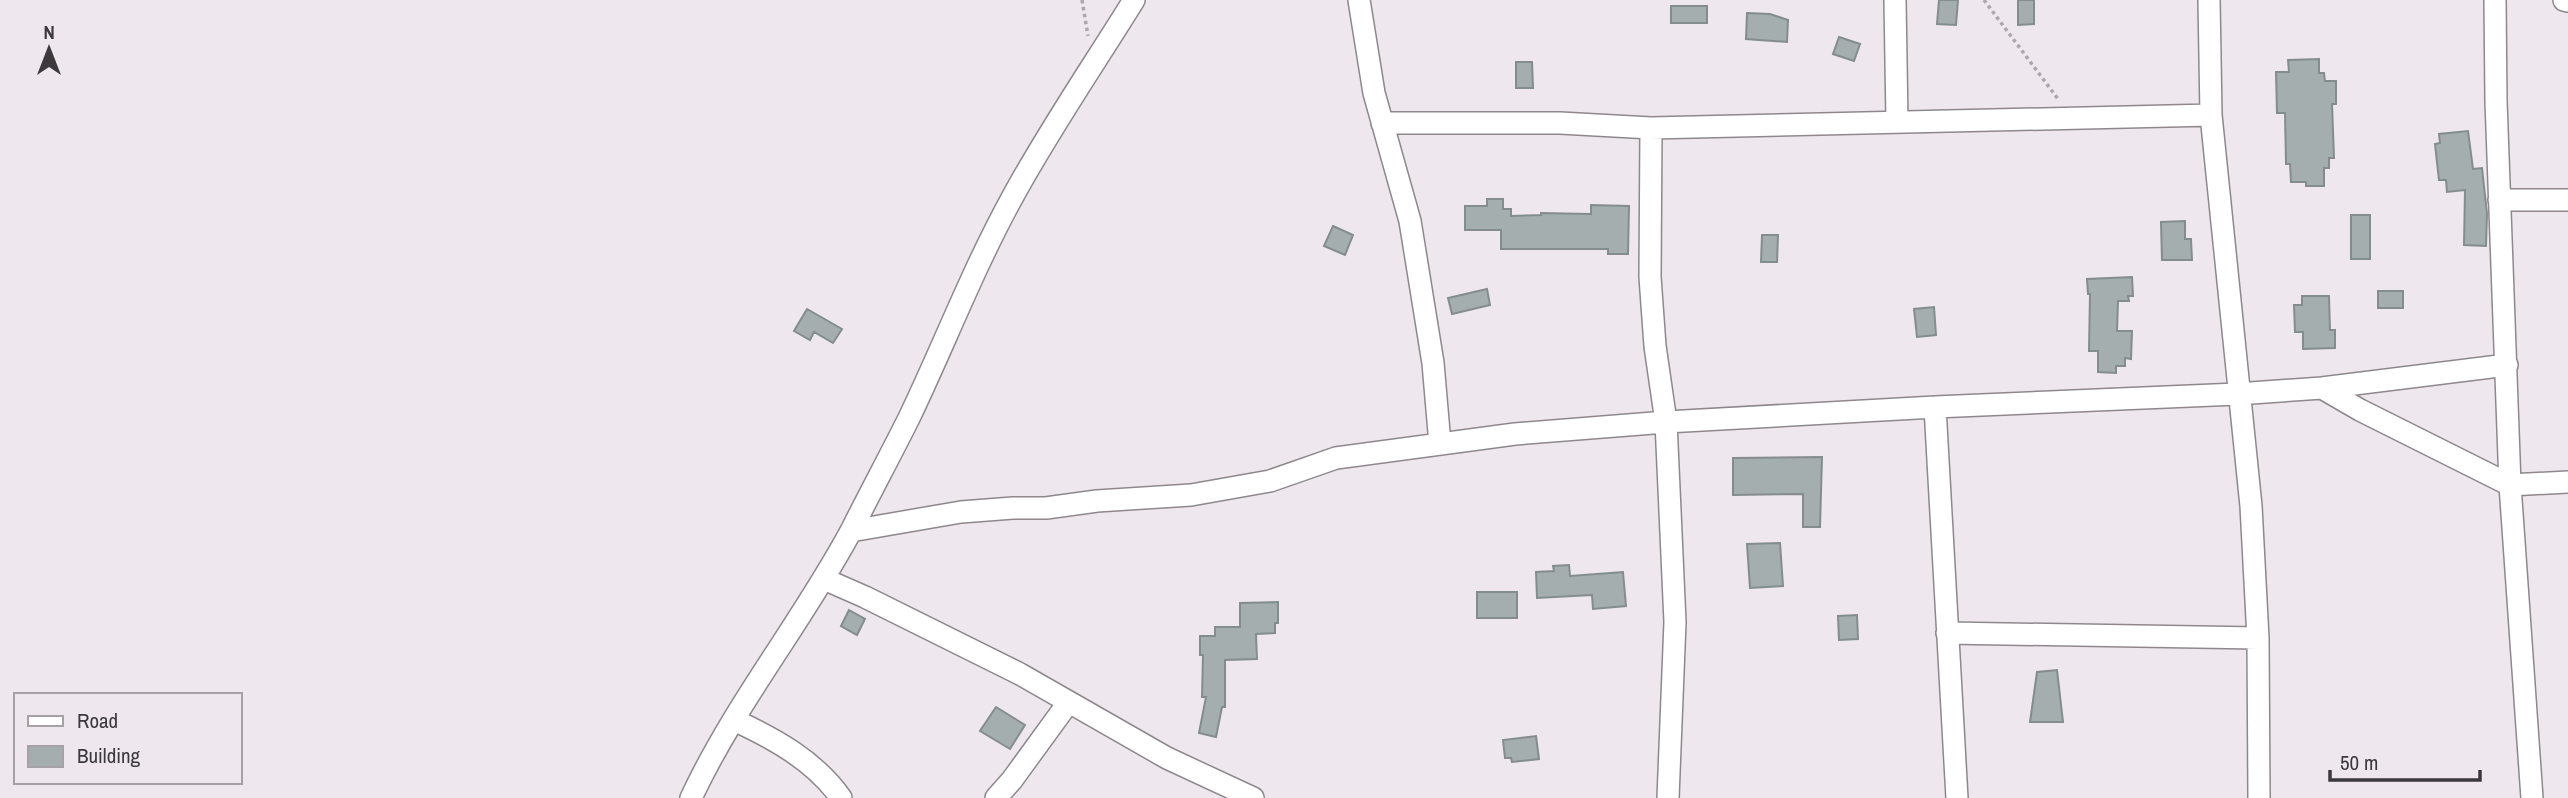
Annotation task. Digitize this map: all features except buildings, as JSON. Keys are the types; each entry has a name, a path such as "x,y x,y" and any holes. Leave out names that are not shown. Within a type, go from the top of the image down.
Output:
{"street":[{"path":"691,798 717,748 824,579 851,531 909,417 970,282 1011,200 1057,120 1134,0"},
{"path":"1359,0 1368,61 1382,123 1410,221 1433,363 1440,444"},
{"path":"1895,0 1897,122"},
{"path":"2209,0 2211,115 2250,506 2258,638 2259,798"},
{"path":"2495,0 2499,201 2510,485 2532,798"},
{"path":"1382,123 1560,123 1651,128 2211,115"},
{"path":"1651,128 1651,300 1666,422 1675,622 1668,798"},
{"path":"2499,201 2568,200"},
{"path":"851,531 961,512 1013,508 1046,509 1191,495 1270,481 1336,458 1516,434 1666,422 1935,407 2237,394 2322,388 2507,365"},
{"path":"2322,388 2360,410 2510,485 2568,482"},
{"path":"1935,407 1957,798"},
{"path":"824,579 1020,674 1167,758 1253,798"},
{"path":"1947,633 2258,638"},
{"path":"996,798 1068,703"},
{"path":"734,720 764,734 802,759 825,777 841,798"}],"path":[{"path":"1984,0 2072,117"}]}
